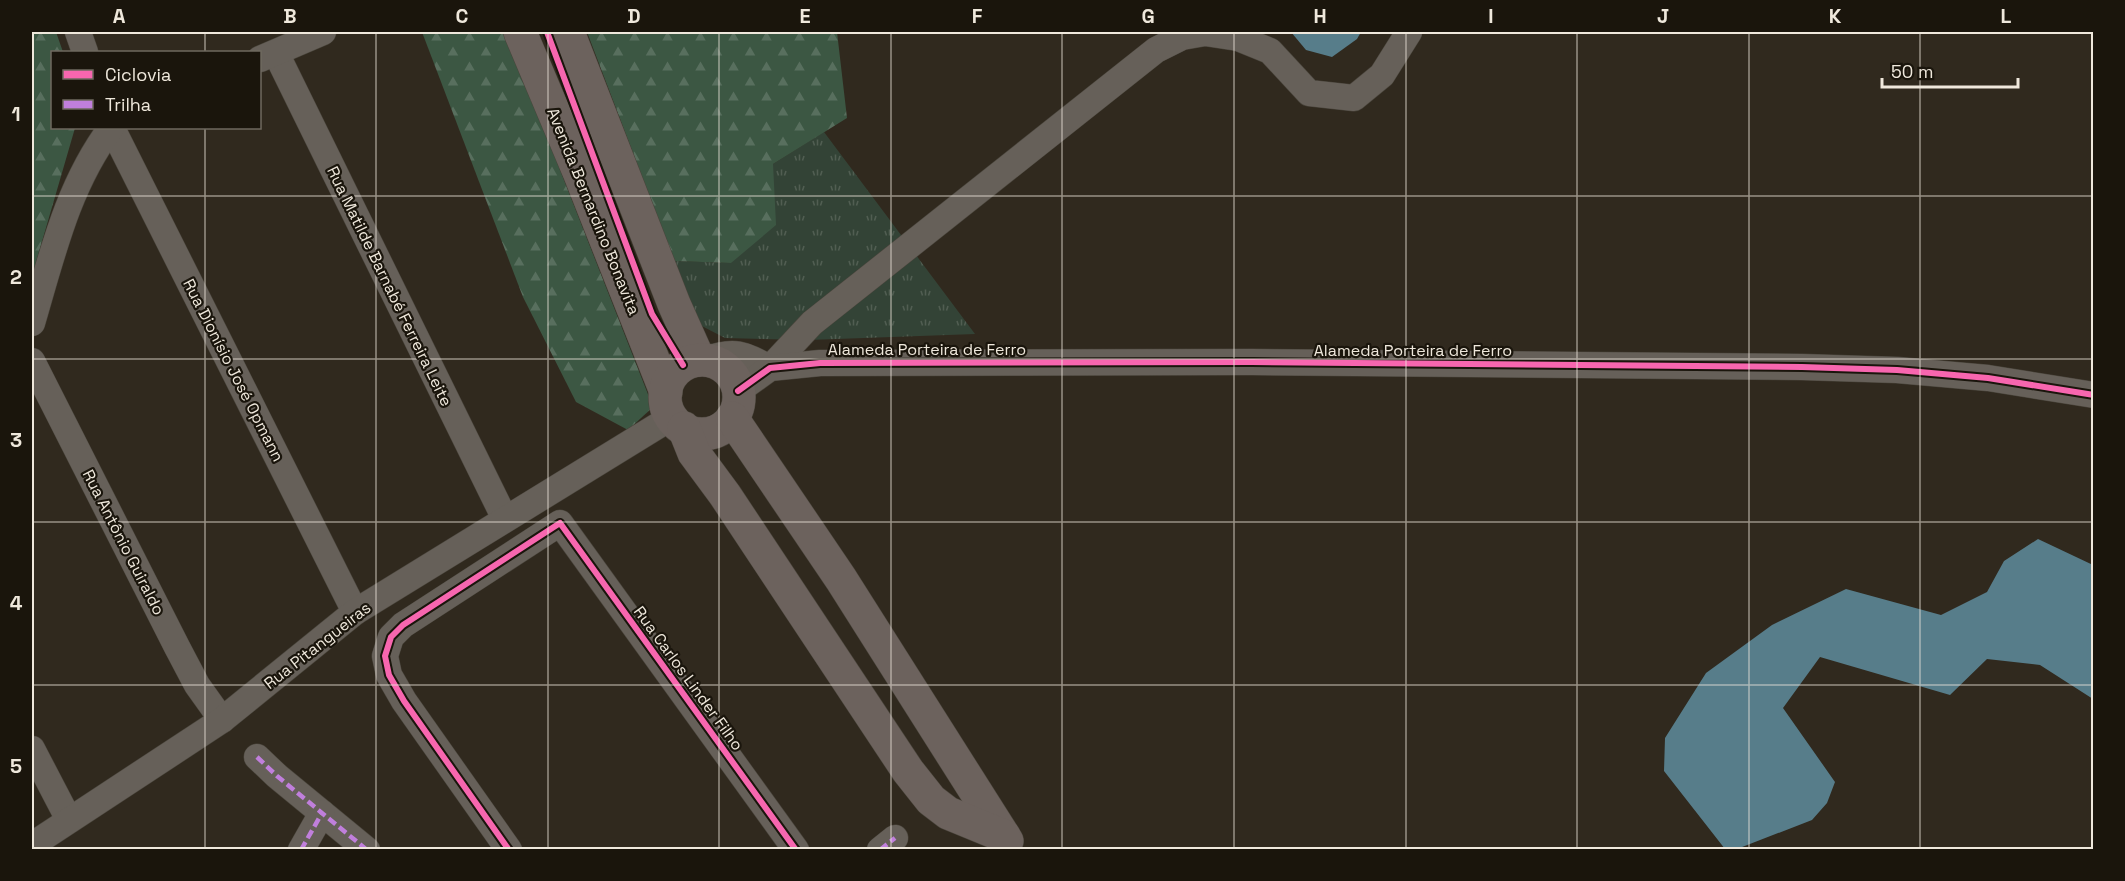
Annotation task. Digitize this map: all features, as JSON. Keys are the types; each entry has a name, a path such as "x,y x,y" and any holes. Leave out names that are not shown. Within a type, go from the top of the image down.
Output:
{"main road":[{"name":"Avenida Bernardino Bonavita","path":"520,32 579,172 674,413 694,453 725,495 908,771 931,800 948,813 1008,843"},
{"path":"568,32 674,304 702,360"},
{"path":"735,404 719,429 710,433 692,432 674,413 672,376 677,370 691,362 702,360 716,363 731,374 735,404 841,579 1008,843"},
{"path":"798,605 841,579"}],"street":[{"path":"78,32 85,51"},
{"path":"268,56 322,32"},
{"path":"702,360 723,354 738,353 770,368 812,323 1156,50 1182,37 1205,33 1238,38 1270,51 1309,93 1354,98 1382,75 1409,32"},
{"name":"Rua Matilde Barnabé Ferreira Leite","path":"268,56 505,519"},
{"path":"32,323 64,215 96,147 111,129"},
{"name":"Rua Dionísio José Opmann","path":"113,129 355,612"},
{"name":"Rua Antônio Guiraldo","path":"32,361 197,685 222,720"},
{"name":"Alameda Porteira de Ferro","path":"735,404 770,368 820,363 878,362 1264,362 1802,367 1897,370 1977,377 2094,395"},
{"name":"Rua Pitangueiras","path":"32,845 222,720 355,612 674,413"},
{"name":"Rua Carlos Linder Filho","path":"509,849 404,701 389,675 385,656 391,638 403,625 560,523 796,849"},
{"path":"32,749 69,820"},
{"path":"257,757 367,849"},
{"path":"301,849 322,813"}],"green space":[{"path":"32,32 56,32 63,51 51,51 51,129 75,129 32,276"},
{"path":"422,32 506,32 653,407 628,430 576,402 523,297"},
{"path":"587,32 837,32 847,118 773,164 776,225 731,263 674,261"},
{"path":"824,132 975,334 808,340 725,338 698,324 674,261 731,263 773,164"}],"water":[{"path":"1291,32 1361,32 1357,39 1332,57 1306,50"},
{"path":"2038,539 2093,565 2093,699 2040,665 1987,659 1950,695 1820,657 1783,708 1835,782 1827,803 1812,820 1737,849 1725,849 1664,771 1665,738 1706,673 1772,625 1846,589 1941,615 1987,592 2004,561"}],"marked path":[{"path":"257,757 367,850"},
{"path":"301,850 322,813"},
{"path":"880,850 895,838"}],"cycle path":[{"path":"547,32 652,314 683,365"},
{"path":"738,391 770,368 820,363 1252,362 1802,367 1897,370 1988,378 2094,395"},
{"path":"509,850 404,701 389,675 385,656 391,637 403,625 560,523 796,850"}]}
